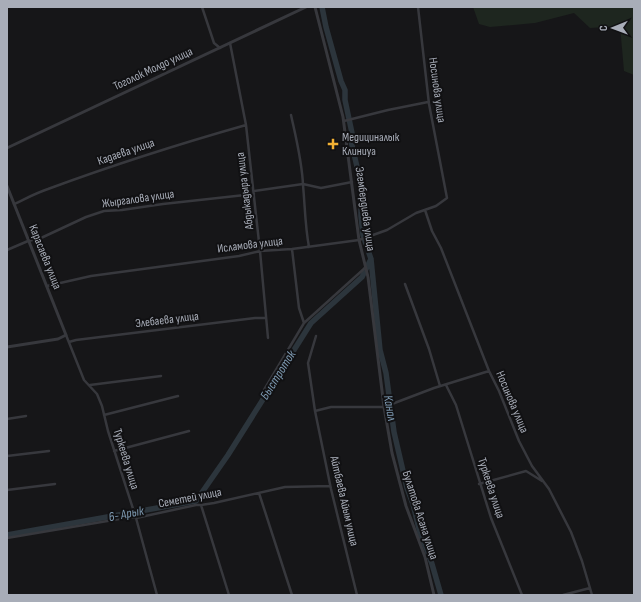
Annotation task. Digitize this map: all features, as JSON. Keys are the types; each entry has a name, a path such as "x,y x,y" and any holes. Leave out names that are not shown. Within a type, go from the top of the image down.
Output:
{"street":[{"path":"202,7 214,43 220,48"},
{"name":"Тоголок Молдо улица","path":"7,148 306,7"},
{"name":"Эгембердиева улица","path":"315,7 344,121 359,240 368,278 376,345"},
{"name":"Носинова улица","path":"418,7 428,102 447,198"},
{"name":"Абдыкадыра улица","path":"230,43 246,124 268,338"},
{"path":"344,121 428,102"},
{"path":"291,115 304,184 304,210 309,247"},
{"name":"Кадаева улица","path":"14,204 46,190 178,144 246,124"},
{"name":"Жыргалова улица","path":"7,250 28,241 41,238 86,217 104,211 122,210 304,184 321,188 352,182"},
{"name":"Карасаева улица","path":"7,186 66,334"},
{"name":"Исламова улица","path":"47,286 91,276 239,256 260,251 292,249 359,240 387,230 416,213 436,206 447,198"},
{"name":"Носинова улица","path":"425,210 432,231 441,248 489,371 500,391 519,442 532,466 549,489 571,532 582,560 592,595"},
{"path":"292,249 299,308 304,323"},
{"path":"261,395 304,323 366,267"},
{"path":"405,284 429,349 440,386"},
{"name":"Элебаева улица","path":"69,342 113,335 255,318 266,318"},
{"path":"7,347 58,339 66,334"},
{"name":"Туркеева улица","path":"66,334 84,380 97,394 136,518 158,595"},
{"name":"Айтбаева Айым улица","path":"316,336 308,364 315,411 330,486 357,595"},
{"name":"Булатова Асана улица","path":"376,345 392,453 406,506 425,557 434,595"},
{"path":"315,411 331,408 384,407 440,386 489,371"},
{"path":"89,385 161,376"},
{"name":"Туркеева улица","path":"446,385 456,405 479,484 491,518 522,595"},
{"path":"104,415 178,396"},
{"path":"7,419 26,416"},
{"path":"114,451 189,431"},
{"path":"7,456 49,451"},
{"path":"479,484 526,471 544,482"},
{"path":"7,490 55,484"},
{"name":"Семетей улица","path":"7,538 131,517 136,518 285,487 330,486"},
{"path":"259,493 292,595"},
{"path":"202,505 229,595"},
{"path":"563,595 590,588"}],"shaded area":[{"path":"473,7 634,7 634,75 624,71 620,26 590,28 574,13 535,23 490,27 479,24"}],"waterway":[{"name":"Канал","path":"322,7 326,27 341,81 345,90 345,100 352,133 351,141 361,184 361,216 363,235 371,259 380,350 386,373 394,432 407,488 413,504 421,537 432,564 441,595"},
{"name":"Быстроток","path":"7,535 196,501 228,455 311,323 362,277 371,259"}],"place":[{"name":"Медициналык Клиниуа","path":"333,144"}],"water label":[{"name":"6- Арык","path":"126,514"}]}
